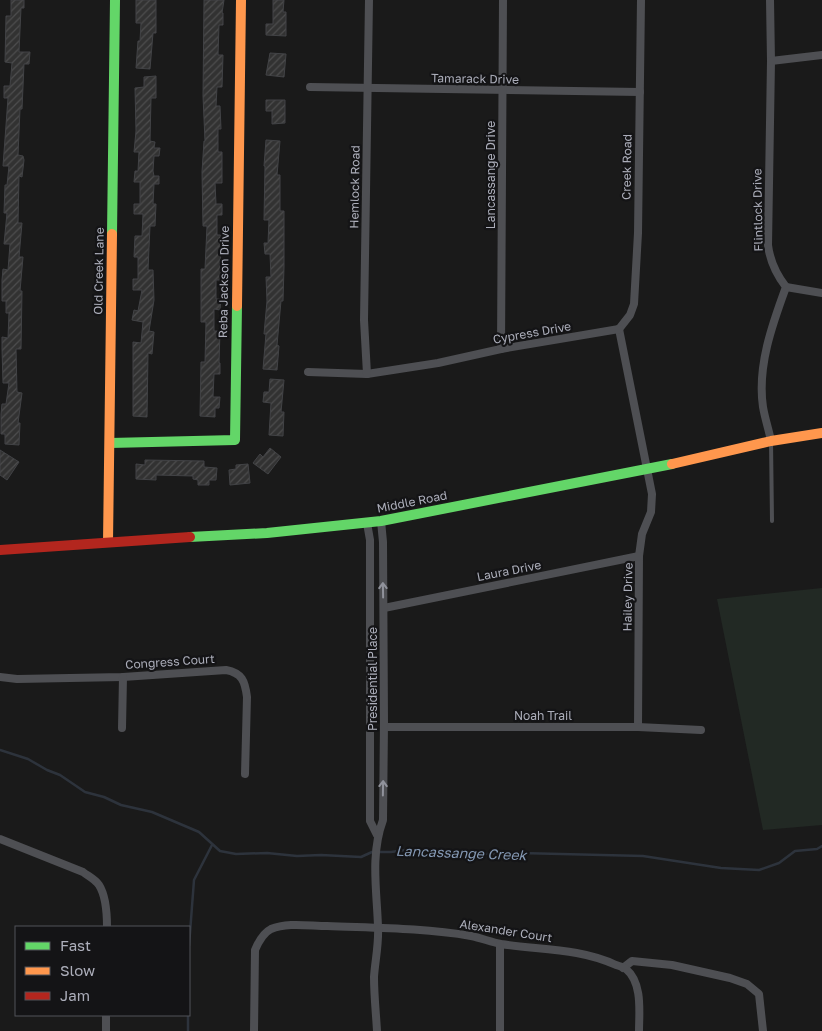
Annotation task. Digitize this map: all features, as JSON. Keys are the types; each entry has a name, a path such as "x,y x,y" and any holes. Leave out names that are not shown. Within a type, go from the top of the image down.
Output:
{"street":[{"name":"Old Creek Lane","path":"108,542 115,0"},
{"name":"Reba Jackson Drive","path":"110,443 235,440 241,0"},
{"name":"Hemlock Road","path":"367,374 364,320 369,0"},
{"name":"Lancassange Drive","path":"501,349 503,0"},
{"name":"Creek Road","path":"619,329 630,315 634,304 638,233 641,0"},
{"name":"Flintlock Drive","path":"770,0 768,245 770,261 786,287"},
{"path":"771,61 822,55"},
{"name":"Tamarack Drive","path":"310,87 640,92"},
{"path":"771,441 763,408 762,389 763,372 772,327 786,287 822,293"},
{"path":"619,329 646,470"},
{"name":"Cypress Drive","path":"308,372 367,374 438,363 501,349 619,329"},
{"name":"Middle Road","path":"0,550 267,533 367,523 646,470 771,441 822,433"},
{"name":"Hailey Drive","path":"638,727 640,556 642,534 651,512 652,494 646,470"},
{"name":"Presidential Place","path":"377,1031 374,978 378,928 375,861 377,835 383,820 384,728 384,608 381,521"},
{"name":"Presidential Place","path":"367,523 370,540 370,821 377,835"},
{"name":"Laura Drive","path":"384,608 640,556"},
{"name":"Congress Court","path":"0,677 123,677 226,670 232,672 240,676 245,684 247,696 245,774"},
{"path":"122,728 123,677"},
{"name":"Noah Trail","path":"384,728 638,727 701,730"},
{"path":"0,839 83,872 99,884 107,915 107,926"},
{"name":"Alexander Court","path":"254,1031 255,950 261,938 269,930 284,926 378,928 471,936 500,944 593,956 625,969"},
{"path":"500,944 500,1031"},
{"path":"639,1031 639,1000 635,983 625,969 632,961 672,965 730,978 747,984 759,994 763,1031"},
{"path":"106,1016 106,1031"}],"lane":[{"path":"771,441 772,521"}],"shaded area":[{"path":"822,588 822,825 763,830 717,599"}],"building":[{"path":"11,0 24,0 24,8 21,8 19,52 30,52 29,64 24,64 18,155 23,156 24,160 22,177 19,176 18,223 22,223 19,257 23,257 20,291 22,291 21,349 16,349 17,392 22,393 18,423 20,423 19,445 5,444 5,434 1,434 2,404 6,404 9,383 3,383 2,337 8,338 9,313 6,313 6,301 2,301 2,280 3,269 8,270 10,244 4,244 7,213 4,213 5,185 7,185 9,166 3,166 8,98 4,98 4,86 10,86 12,63 5,62 6,16 11,16"},
{"path":"136,0 156,0 156,33 153,33 150,69 136,68 141,23 136,23"},
{"path":"204,0 224,0 223,25 219,25 218,55 223,55 222,87 217,87 216,106 220,106 221,129 218,129 218,152 222,152 222,183 215,183 216,204 222,204 222,215 217,215 217,235 221,235 221,280 216,280 216,299 221,299 220,310 214,309 214,331 220,331 220,374 214,374 213,397 220,397 219,408 215,408 215,417 200,416 201,362 205,362 206,322 201,322 201,269 205,269 207,226 203,226 202,172 205,141 203,96"},
{"path":"273,0 284,0 283,12 286,12 286,36 266,35 266,24 273,24"},
{"path":"270,53 286,54 284,77 266,75"},
{"path":"156,76 156,98 151,98 150,141 155,142 154,148 160,148 159,156 154,156 153,171 154,176 159,176 159,184 154,184 153,204 156,204 155,226 150,226 148,270 153,270 154,300 149,331 154,332 152,354 148,353 147,417 133,416 133,342 141,343 143,322 132,320 134,310 138,311 142,290 133,290 133,279 138,279 138,257 134,257 135,236 142,236 143,214 134,214 134,204 140,204 140,182 134,182 135,171 138,171 139,152 134,152 136,131 135,88 144,87 144,77"},
{"path":"266,100 285,100 285,123 272,124 272,111 266,111"},
{"path":"266,140 280,141 277,175 280,175 280,211 284,211 283,301 281,301 277,345 279,346 277,370 263,369 266,334 264,334 267,301 266,277 271,277 270,254 265,254 264,243 268,243 269,220 264,220"},
{"path":"270,379 284,380 281,412 284,412 283,436 269,435 271,403 263,402 264,392 269,392"},
{"path":"270,448 281,457 268,474 253,463 260,454 263,457"},
{"path":"0,450 19,462 7,480 0,475"},
{"path":"145,460 204,461 204,467 217,468 216,480 209,480 209,485 198,485 198,480 193,479 193,476 156,475 156,480 136,479 136,464 145,465"},
{"path":"248,464 250,483 230,485 229,470 236,469 236,465"}],"waterway":[{"name":"Lancassange Creek","path":"0,750 28,759 60,775 85,792 104,797 121,805 152,812 199,832 220,851 236,854 267,853 297,856 361,857 372,852 412,849 447,855 520,853 643,856 721,868 759,870 779,863 795,851 817,849 822,846"},
{"path":"190,933 194,880 212,845"},
{"path":"188,1016 188,1031"}],"traffic: fast":[{"path":"112,234 115,0"},
{"path":"110,443 235,440 237,306"},
{"path":"190,537 267,533 381,521 672,464"}],"traffic: slow":[{"path":"237,306 241,0"},
{"path":"108,542 112,234"},
{"path":"672,464 771,441 822,433"}],"traffic: jam":[{"path":"0,550 190,537"}]}
